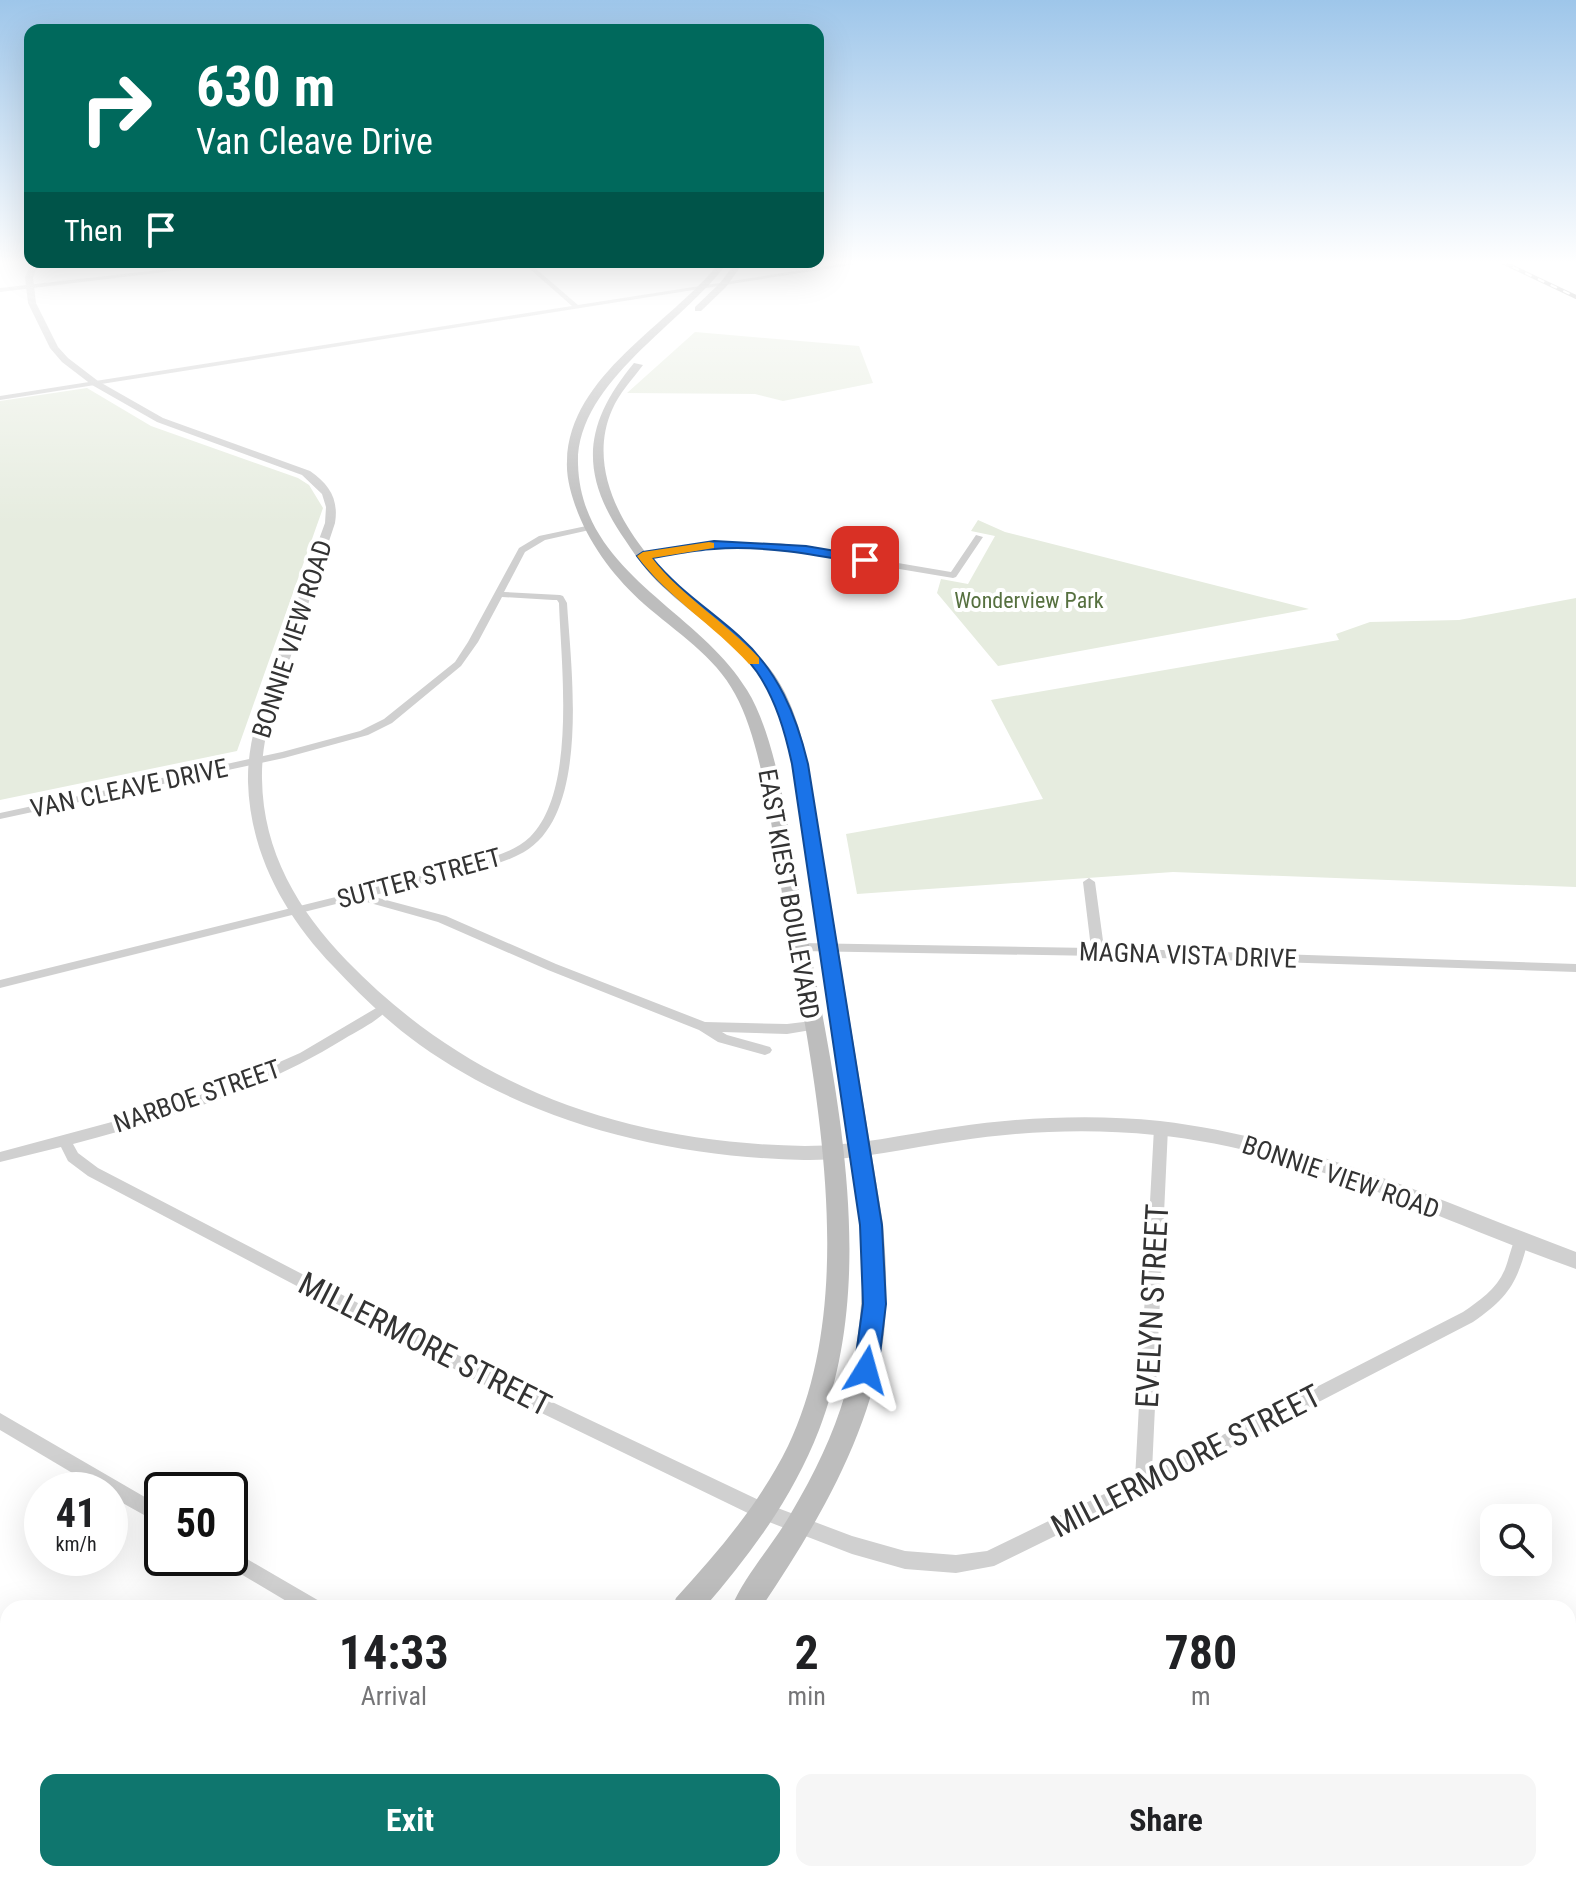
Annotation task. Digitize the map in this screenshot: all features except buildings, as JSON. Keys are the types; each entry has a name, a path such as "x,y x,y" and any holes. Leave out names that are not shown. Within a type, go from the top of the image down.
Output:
{"main road":[{"name":"EAST KIEST BOULEVARD","path":"639,349 612,374 600,402 597,439 599,480 622,528 643,556 663,581 736,640 775,689 790,721 800,764 860,1149 875,1274 875,1304 866,1370 846,1433 801,1527 751,1600"},
{"name":"EAST KIEST BOULEVARD","path":"656,349 600,402 578,429 572,465 591,527 612,562 644,597 710,651 730,674 757,723 800,947 839,1231 828,1353 808,1428 784,1479 692,1600"}],"street":[{"name":"BONNIE VIEW ROAD","path":"55,349 95,383 160,420 294,467 319,482 332,498 334,506 330,523 266,706 255,761 260,815 269,848 295,912 351,978 383,1008 439,1049 493,1080 602,1124 691,1145 744,1151 830,1151 1024,1126 1066,1124 1161,1128 1228,1139 1306,1160 1576,1261"},
{"path":"0,398 312,349"},
{"name":"VAN CLEAVE DRIVE","path":"0,816 341,740 388,721 458,664 522,550 555,534 591,527"},
{"path":"643,556 714,545 780,546 953,575 979,537"},
{"name":"SUTTER STREET","path":"0,984 295,912 507,856 526,846 541,833 548,820 566,768 563,603 560,598 553,597 500,594"},
{"path":"1089,882 1098,952"},
{"path":"355,895 442,919 552,967 704,1027 723,1039 765,1050"},
{"name":"MAGNA VISTA DRIVE","path":"800,947 1098,952 1576,968"},
{"name":"NARBOE STREET","path":"0,1157 158,1115 244,1084 335,1039 383,1008"},
{"path":"704,1027 787,1029 812,1026"},
{"name":"EVELYN STREET","path":"1143,1484 1161,1128"},
{"name":"MILLERMORE STREET","path":"64,1140 73,1157 93,1172 504,1387 801,1527"},
{"name":"MILLERMOORE STREET","path":"801,1527 905,1560 956,1564 988,1560 1468,1317 1494,1299 1511,1278 1521,1241"},
{"path":"0,1421 144,1506"},
{"path":"248,1569 301,1600"}],"green space":[{"path":"676,349 860,349 873,383 783,401 755,394 627,393"},
{"path":"87,388 151,426 298,478 309,485 323,508 237,751 0,800 0,401"},
{"name":"Wonderview Park","path":"978,520 1005,532 1309,609 998,666 937,593 941,579 968,584 995,536 971,531"},
{"path":"1576,598 1576,887 1173,872 857,894 846,834 1043,799 991,700 1339,640 1336,634 1370,622 1459,620"}],"slow traffic":[{"path":"709,545 643,556 663,581 736,640 754,661"}],"route":[{"path":"865,560 780,546 746,545 714,545 643,556 663,581 736,640 763,670 790,721 800,764 871,1225 875,1304 866,1370"}]}
